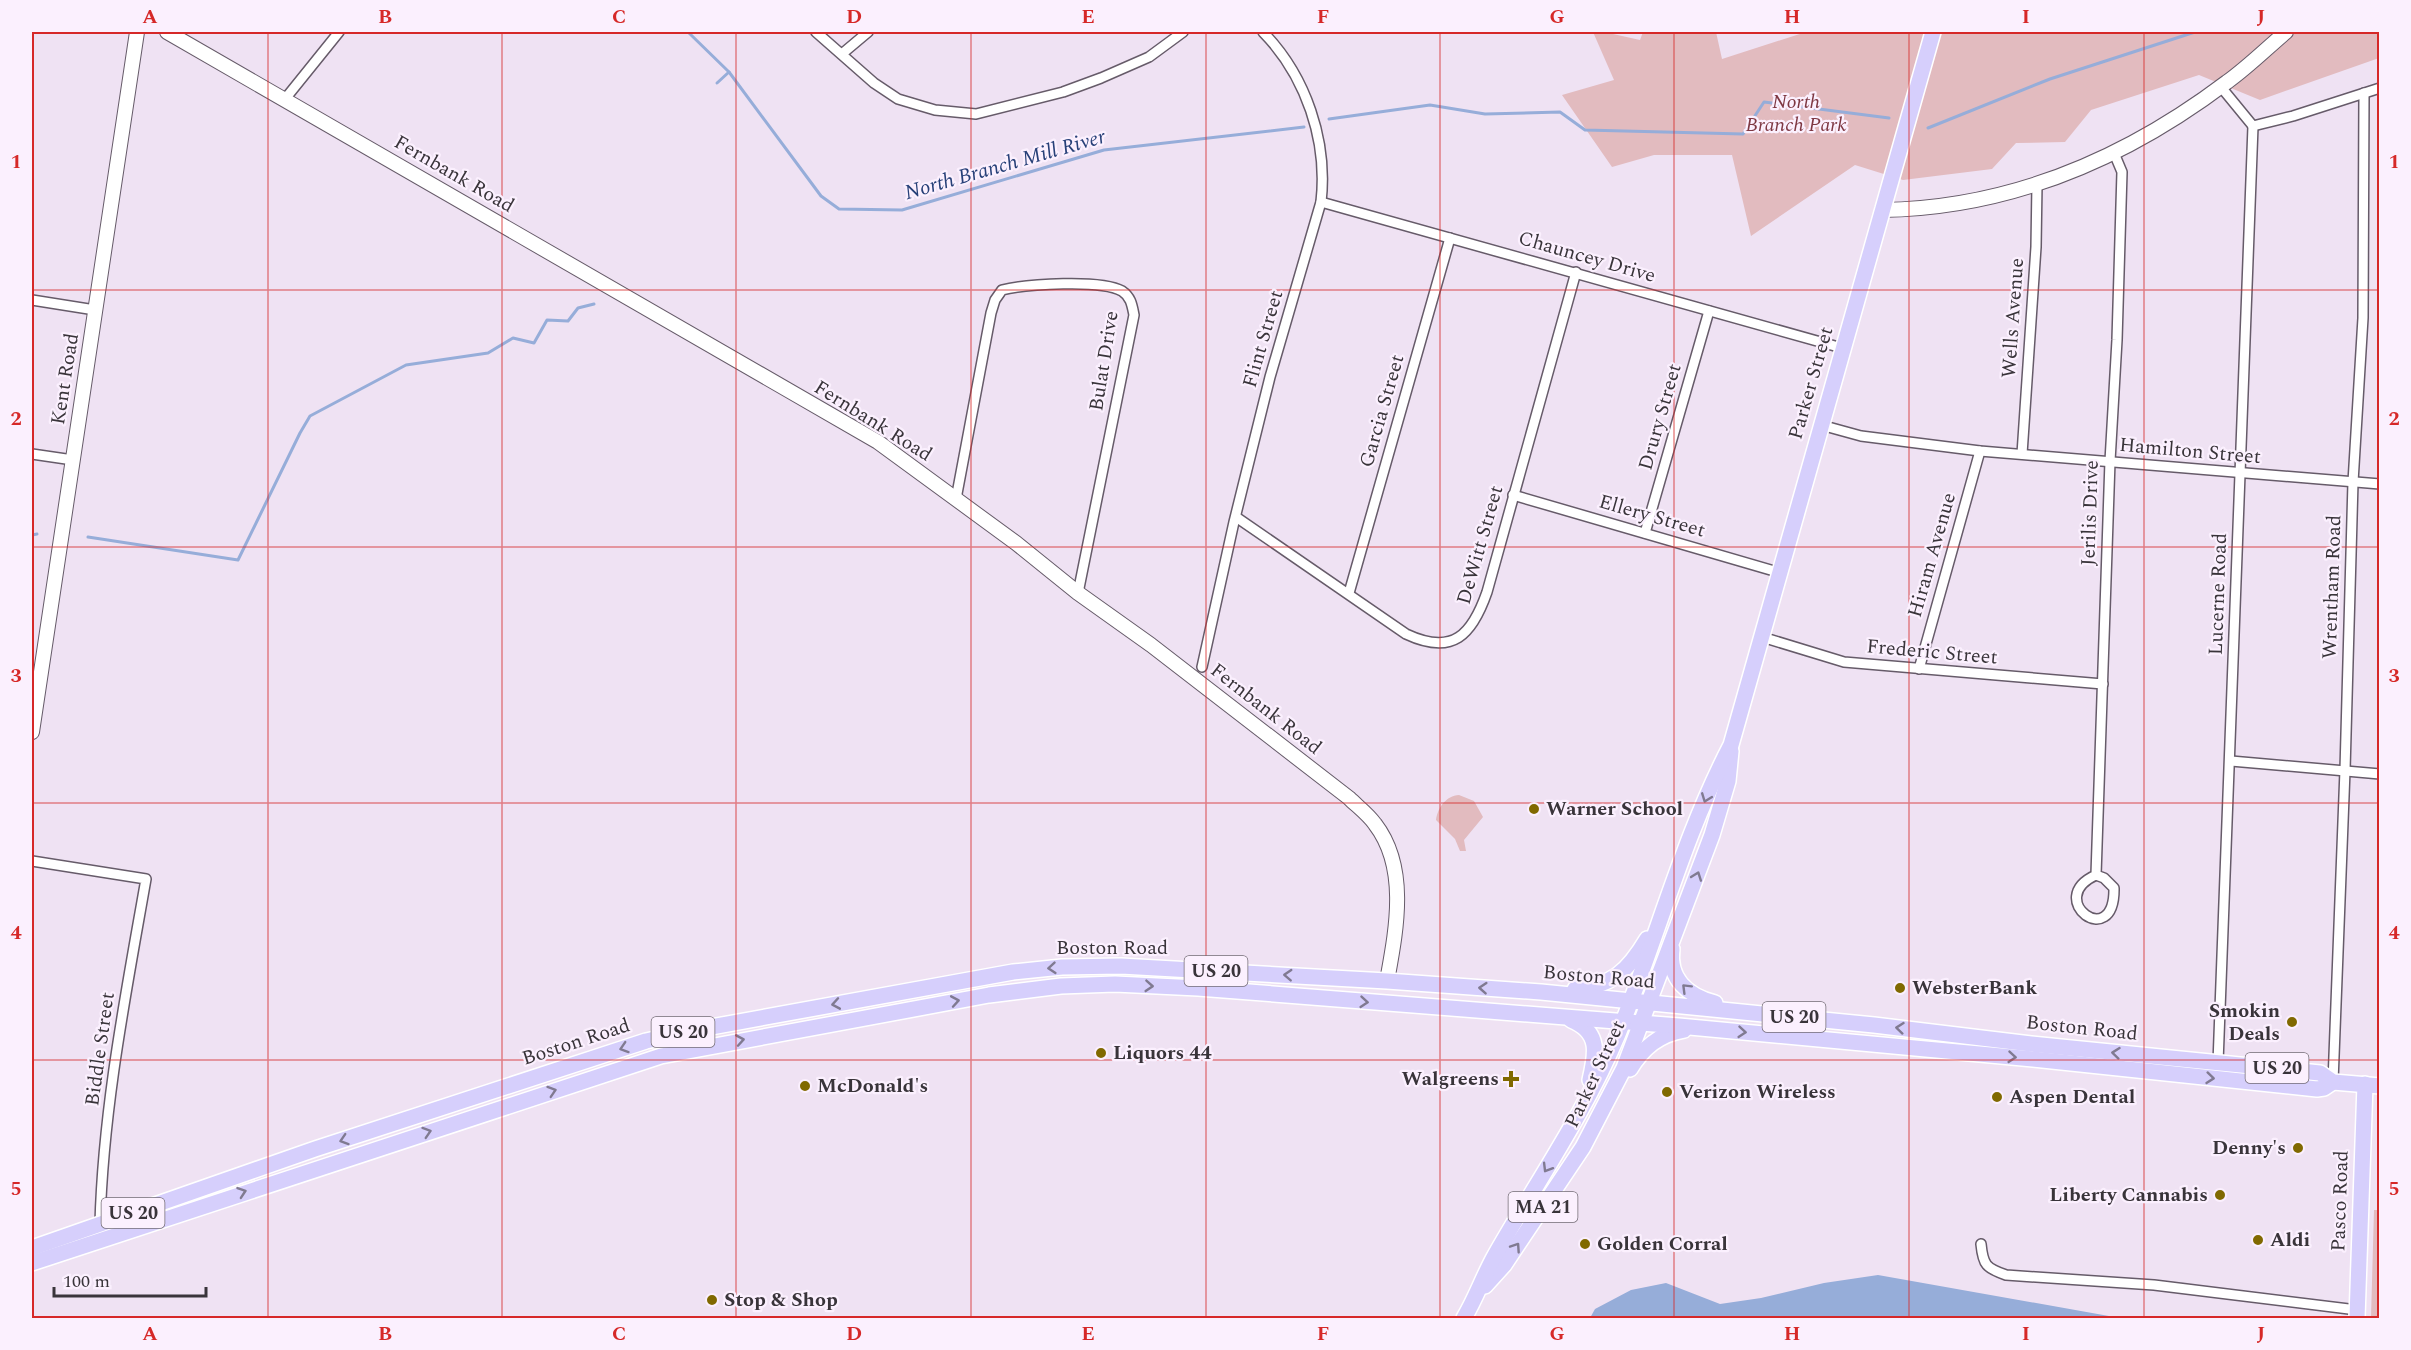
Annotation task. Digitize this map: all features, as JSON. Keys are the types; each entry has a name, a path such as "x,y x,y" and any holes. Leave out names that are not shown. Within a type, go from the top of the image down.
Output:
{"main road":[{"name":"Kent Road","path":"32,732 137,32"},
{"name":"Fernbank Road","path":"167,32 878,442 1078,593 1151,645 1339,790 1376,824 1390,852 1397,879 1396,930 1388,981"},
{"name":"Parker Street","path":"1464,1318 1479,1293 1494,1258 1586,1102 1623,1022 1712,784 1731,746 1933,32"},
{"path":"1882,210 1924,209 1979,201 2037,184 2114,153 2188,110 2221,87 2286,32"},
{"name":"Parker Street","path":"1479,1293 1504,1265 1571,1166 1624,1068 1720,808 1730,767 1731,746"},
{"path":"1541,992 1603,985 1618,976 1630,965 1662,917"},
{"path":"1676,931 1672,960 1675,974 1686,990 1708,1001 1759,1014"},
{"name":"Boston Road","path":"32,1248 341,1140 646,1041 691,1030 1013,972 1062,967 1121,966 1388,981 1631,1000 2320,1073 2333,1082 2372,1085"},
{"name":"Boston Road","path":"32,1263 661,1056 997,994 1061,986 1125,985 1198,988 1705,1028 2317,1089 2324,1088 2333,1082"},
{"path":"1559,1017 1578,1023 1592,1037 1596,1052 1586,1102"},
{"path":"1599,1117 1635,1061 1650,1044 1679,1030 1705,1028"},
{"name":"Pasco Road","path":"2357,1314 2372,1085"}],"street":[{"path":"285,99 339,32"},
{"path":"816,32 843,53 874,83 898,99 935,110 976,114 1052,95 1101,78 1149,57 1183,32"},
{"path":"843,53 868,32"},
{"name":"Flint Street","path":"1202,667 1270,377 1321,202 1323,180 1319,137 1313,116 1287,58 1263,32"},
{"path":"2221,87 2253,126 2293,116 2379,88"},
{"name":"Wrentham Road","path":"2333,1082 2353,482 2363,318 2364,93"},
{"name":"Lucerne Road","path":"2218,1063 2253,126"},
{"name":"Jerilis Drive","path":"2096,875 2109,461 2117,340 2122,172 2114,153"},
{"name":"Wells Avenue","path":"2022,454 2036,247 2037,184"},
{"name":"Chauncey Drive","path":"1321,202 1842,348"},
{"name":"Garcia Street","path":"1349,593 1450,238"},
{"name":"DeWitt Street","path":"1236,517 1406,634 1419,640 1443,644 1456,640 1470,629 1478,617 1487,592 1576,272"},
{"name":"Bulat Drive","path":"956,499 991,313 995,300 1002,290 1014,287 1077,284 1106,286 1121,291 1131,299 1134,315 1078,593"},
{"path":"32,300 95,310"},
{"name":"Drury Street","path":"1646,533 1708,311"},
{"name":"Hamilton Street","path":"1821,425 1861,436 1980,452 2379,484"},
{"name":"Hiram Avenue","path":"1919,669 1980,452"},
{"path":"32,454 73,460"},
{"name":"Ellery Street","path":"1514,495 1781,573"},
{"name":"Frederic Street","path":"1762,637 1844,662 2103,684"},
{"path":"2231,761 2379,774"},
{"name":"Biddle Street","path":"32,861 146,879 123,1015 102,1169 100,1224"},
{"path":"2096,875 2104,878 2114,888 2113,904 2109,913 2090,919 2079,909 2077,896 2086,879 2096,875"},
{"path":"1981,1244 1982,1261 1990,1270 2006,1275 2154,1285 2357,1314"}],"green space":[{"name":"North Branch Park","path":"1593,32 1604,32 1640,40 1643,32 1716,32 1722,59 1806,32 2379,32 2379,58 2260,100 2199,75 2091,110 2065,142 2016,143 1992,169 1903,180 1855,165 1751,236 1732,155 1654,155 1612,167 1562,95 1614,80"},
{"path":"1459,795 1474,801 1483,817 1464,840 1466,851 1460,851 1455,839 1436,820 1443,803"},
{"path":"2374,1210 2380,1210 2379,1318 2371,1318"}],"water":[{"path":"1878,1275 2120,1318 1590,1318 1595,1309 1631,1290 1666,1283 1720,1304 1761,1298 1824,1283"}],"waterway":[{"name":"North Branch Mill River","path":"688,32 729,72 821,196 839,209 902,210 1104,150 1304,127"},
{"name":"North Branch Mill River","path":"1928,128 2050,79 2195,32"},
{"path":"717,83 729,72"},
{"name":"North Branch Mill River","path":"1329,119 1430,105 1485,114 1560,112 1585,130 1743,134 1764,102 1889,118"},
{"path":"88,537 238,560 310,416 406,365 488,353 513,338 534,343 547,320 568,321 578,308 594,304"},
{"path":"32,535 37,534"}],"place":[{"name":"Warner School","path":"1534,809"},
{"name":"WebsterBank","path":"1900,988"},
{"name":"Smokin Deals","path":"2292,1022"},
{"name":"Liquors 44","path":"1101,1053"},
{"name":"Walgreens","path":"1511,1079"},
{"name":"McDonald's","path":"805,1086"},
{"name":"Verizon Wireless","path":"1667,1092"},
{"name":"Aspen Dental","path":"1997,1097"},
{"name":"Denny's","path":"2298,1148"},
{"name":"Liberty Cannabis","path":"2220,1195"},
{"name":"Aldi","path":"2258,1240"},
{"name":"Golden Corral","path":"1585,1244"},
{"name":"Stop & Shop","path":"712,1300"}]}
